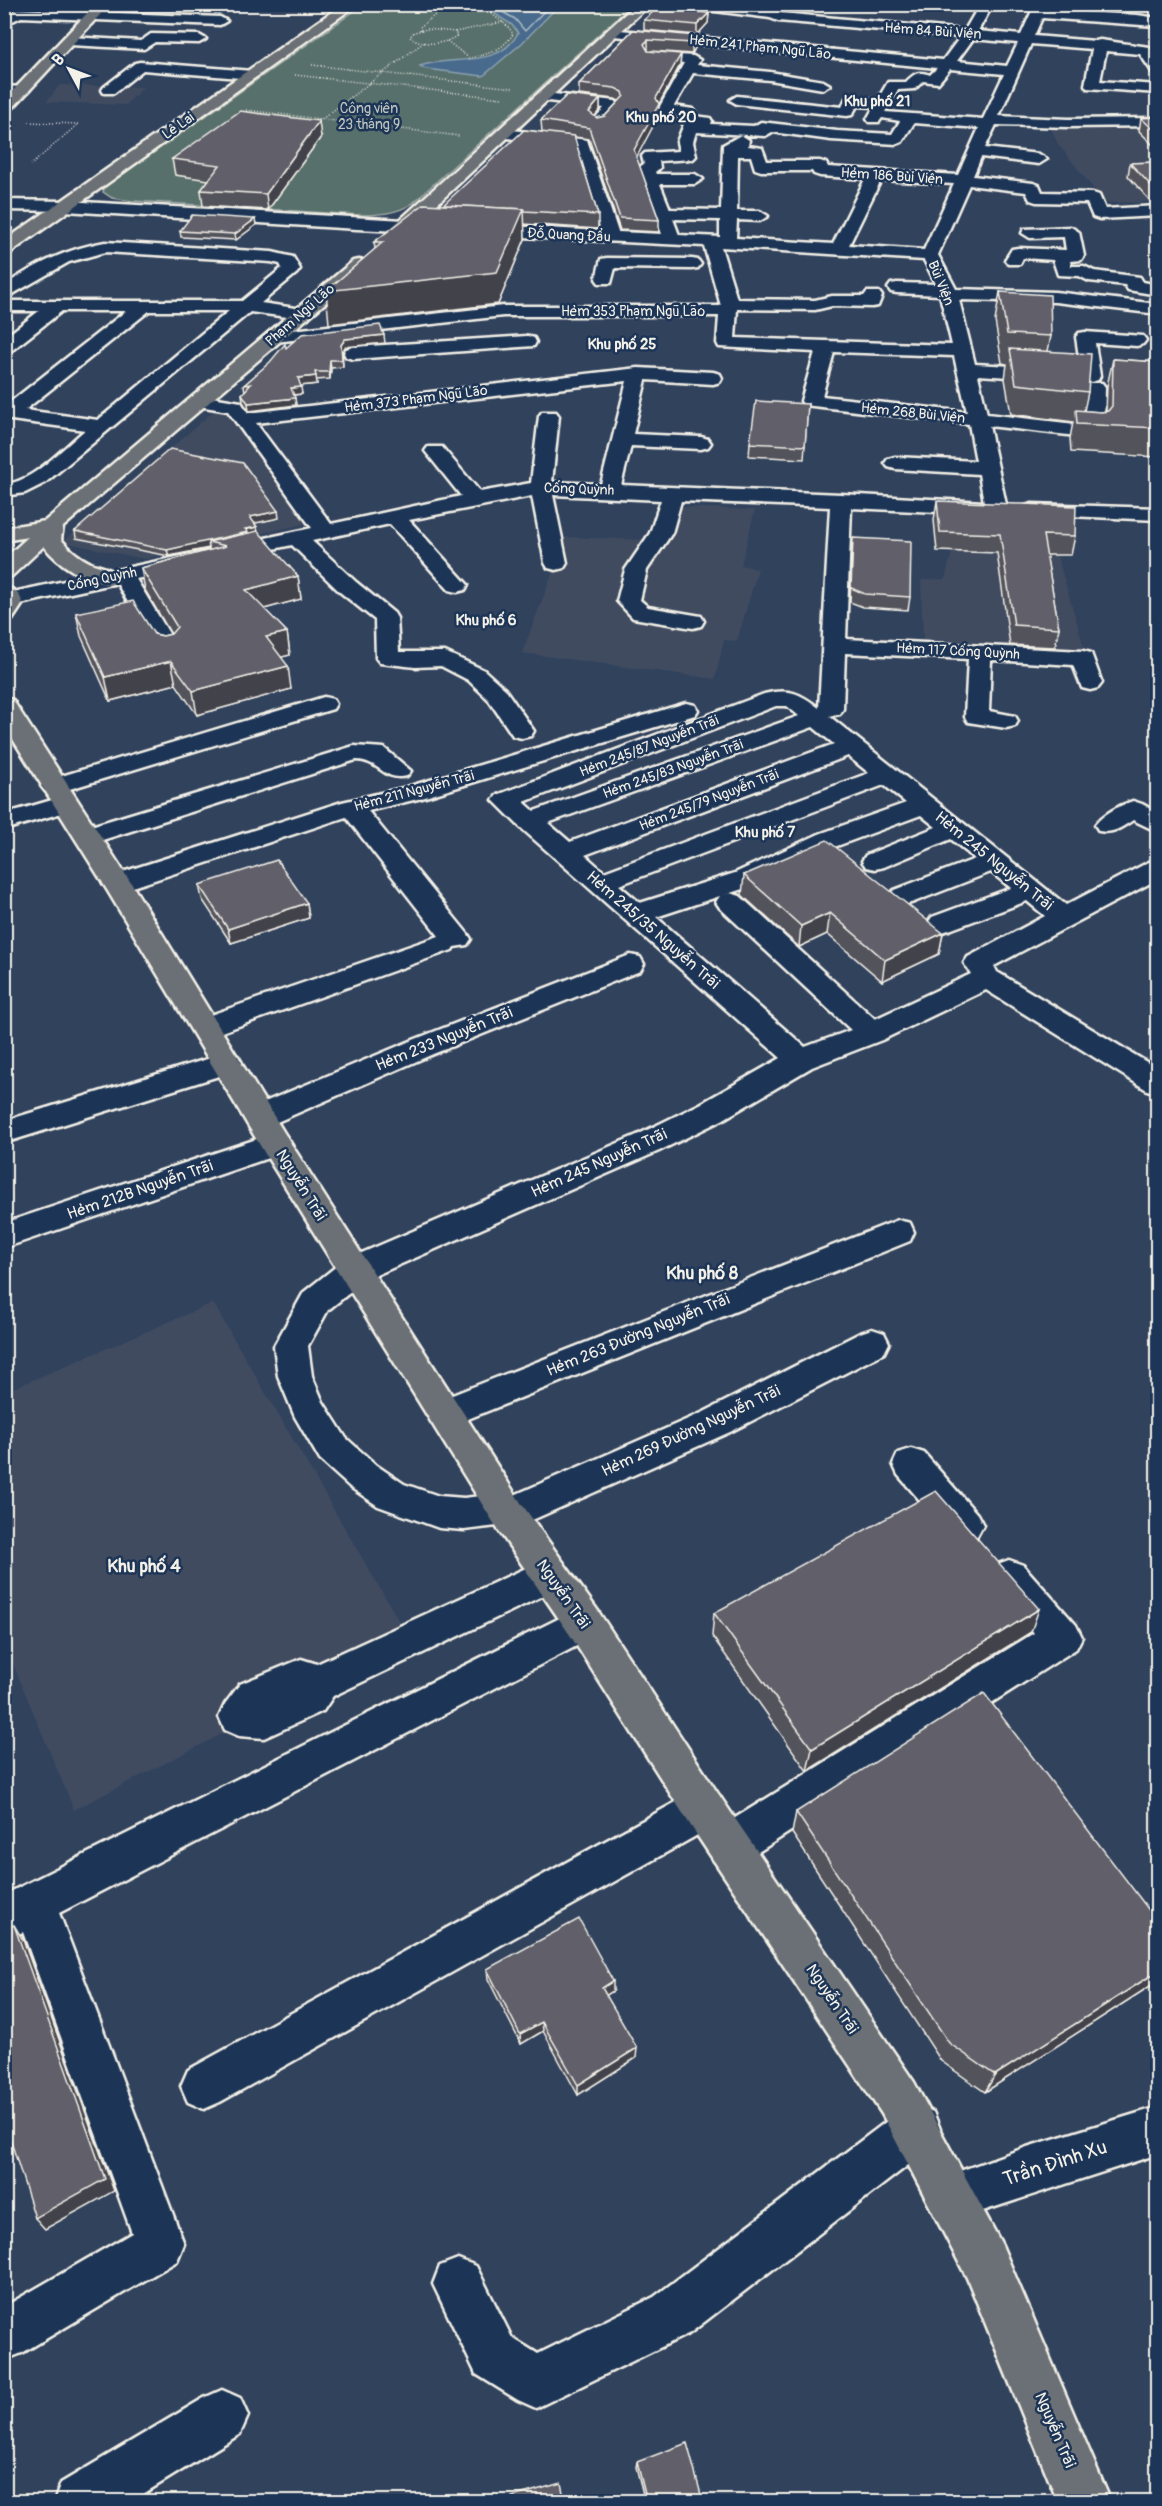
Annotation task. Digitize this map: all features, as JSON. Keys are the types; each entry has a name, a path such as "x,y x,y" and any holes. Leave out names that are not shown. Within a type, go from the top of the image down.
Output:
{"main road":[{"name":"Lê Lai","path":"4,249 352,4"},
{"name":"Phạm Ngũ Lão","path":"4,571 53,526 404,227 644,4"},
{"path":"4,109 97,12"},
{"path":"4,535 53,526 50,540 64,557 74,564 116,576"},
{"name":"Nguyễn Trãi","path":"4,705 206,1027 267,1131 506,1511 584,1623 704,1809 898,2098 985,2262 1085,2502"}],"street":[{"name":"Hẻm 84 Bùi Viện","path":"691,4 729,14 850,24 877,42 930,25 972,33 1144,50"},
{"path":"930,25 899,75 920,76 933,80 972,33 987,4"},
{"path":"818,7 895,14 877,42"},
{"path":"828,22 838,9"},
{"path":"1040,9 1137,19 1157,28"},
{"name":"Bùi Viện","path":"996,509 965,360 948,292 930,255 962,203 963,180 1040,9"},
{"path":"4,21 18,13 189,11 220,21"},
{"path":"850,24 857,11"},
{"path":"712,42 729,14"},
{"path":"1157,28 1134,33 1131,38 1144,50 1158,70"},
{"name":"Hẻm 241 Phạm Ngũ Lão","path":"614,32 712,42 808,67 877,42 906,61 1012,71"},
{"path":"70,41 144,45 151,38 199,39"},
{"path":"1082,100 1092,85 1100,44"},
{"path":"595,50 614,52"},
{"path":"637,54 693,60 665,110 688,112 685,120 706,122 703,128"},
{"path":"109,90 140,66 255,73"},
{"path":"690,69 770,76 808,67"},
{"path":"808,67 823,85"},
{"path":"808,67 797,94 789,105 763,129 762,138 742,137 741,146 731,145 731,151 746,179 719,242 729,307 726,343 826,347 965,360 1090,376 1085,337 1137,340"},
{"path":"877,113 893,85 910,86 920,76"},
{"path":"1092,85 1158,89"},
{"path":"4,90 22,91"},
{"path":"544,97 615,105 582,142 611,237"},
{"path":"737,100 847,112 854,97 877,113 909,118 989,122 1154,122"},
{"path":"673,240 646,168 652,168 644,151 688,156 685,142 690,127 763,129 897,139 909,118"},
{"path":"501,137 590,134"},
{"name":"Hẻm 186 Bùi Viện","path":"731,151 757,151 761,166 820,166 820,171 963,180 1033,188 1036,197 1100,208"},
{"path":"976,152 1039,159"},
{"path":"838,250 875,176"},
{"path":"650,179 695,179"},
{"name":"Ðỗ Quang Ðẩu","path":"4,205 65,206 930,255"},
{"path":"1100,208 1158,211"},
{"path":"1100,208 1119,231"},
{"path":"663,214 760,216"},
{"path":"1014,254 1075,256 1071,232"},
{"path":"1030,233 1090,232"},
{"path":"647,238 647,263"},
{"path":"4,294 51,263 79,250 125,247 272,257 287,261 291,269 38,478 12,491 4,490"},
{"path":"1061,257 1064,271 1084,272 1089,276 1134,281 1134,286 1153,280"},
{"path":"605,279 607,263 692,264"},
{"path":"897,288 948,292 1036,290 1158,309"},
{"name":"Hẻm 353 Phạm Ngũ Lão","path":"276,337 503,311 729,307 815,304 831,301 872,302 873,296"},
{"path":"1080,320 1120,324 1125,304"},
{"path":"4,306 56,308 246,306 302,314"},
{"path":"7,412 143,307"},
{"path":"4,347 56,308"},
{"path":"383,325 395,349"},
{"path":"352,352 527,342"},
{"path":"769,368 770,345"},
{"name":"Hẻm 268 Bùi Viện","path":"826,347 811,401 1094,432 1095,387"},
{"path":"610,490 638,374"},
{"name":"Hẻm 373 Phạm Ngũ Lão","path":"243,419 638,374 713,378"},
{"path":"200,401 234,406 326,532"},
{"path":"7,412 101,426"},
{"path":"549,416 541,488 556,563"},
{"path":"621,440 701,443"},
{"path":"435,451 474,499"},
{"path":"895,463 987,468"},
{"name":"Cống Quỳnh","path":"7,602 116,576 474,499 541,488 841,500 996,509 1158,514"},
{"path":"673,493 661,533 636,570 628,601 640,613 693,621"},
{"path":"824,713 834,645 841,500"},
{"path":"395,517 456,585"},
{"path":"297,538 348,587 386,618 388,658 445,659 476,675 497,694 522,730"},
{"path":"116,576 167,650"},
{"name":"Hẻm 117 Cống Quỳnh","path":"834,645 1083,658 1090,682"},
{"path":"980,652 977,723 1006,721"},
{"name":"Hẻm 245/87 Nguyễn Trãi","path":"506,800 773,699 793,699"},
{"name":"Hẻm 245 Nguyễn Trãi","path":"506,1511 464,1514 429,1508 391,1495 363,1476 333,1449 308,1407 295,1376 291,1346 316,1301 355,1270 648,1143 711,1112 801,1060 872,1033 987,978 978,963 1064,917 852,746 824,713 793,699"},
{"name":"Hẻm 211 Nguyễn Trãi","path":"117,883 351,807 413,794 712,702"},
{"path":"4,822 60,795 324,704"},
{"name":"Hẻm 245/83 Nguyễn Trãi","path":"529,821 824,713"},
{"name":"Hẻm 245/79 Nguyễn Trãi","path":"566,853 852,746"},
{"path":"87,836 354,753 375,753 398,771"},
{"path":"600,883 887,775"},
{"path":"1108,825 1158,797"},
{"name":"Hẻm 245/35 Nguyễn Trãi","path":"506,800 801,1060"},
{"path":"636,915 745,879 828,840 924,805"},
{"path":"206,1027 450,941 351,807"},
{"path":"1133,809 1158,824"},
{"path":"875,861 954,829"},
{"path":"904,896 994,861"},
{"path":"1064,917 1146,874 1158,896"},
{"path":"942,923 1030,890"},
{"path":"730,902 872,1033"},
{"name":"Hẻm 233 Nguyễn Trãi","path":"267,1131 423,1047 630,964"},
{"path":"987,978 1158,1083"},
{"path":"4,1132 227,1063"},
{"name":"Hẻm 212B Nguyễn Trãi","path":"4,1236 267,1131"},
{"name":"Hẻm 263 Đường Nguyễn Trãi","path":"445,1413 898,1232"},
{"name":"Hẻm 269 Đường Nguyễn Trãi","path":"506,1511 717,1422 872,1343"},
{"path":"729,1846 1062,1637 911,1464"},
{"path":"319,1683 549,1574"},
{"path":"4,2336 160,2244 19,1910 584,1623"},
{"path":"204,2086 704,1809"},
{"path":"458,2284 494,2356 536,2382 672,2315 916,2129"},
{"name":"Trần Ðình Xu","path":"952,2197 1158,2130"},
{"path":"80,2502 222,2416"}],"path":[{"path":"449,4 410,37 424,42 447,41 457,36 455,32"},
{"path":"447,41 469,58 491,53 505,45 513,34 510,27 487,11 491,4"},
{"path":"420,30 443,29 455,32 503,21"},
{"path":"322,120 424,42"},
{"path":"272,61 385,73 544,97"},
{"path":"255,73 544,97"},
{"path":"245,110 322,120 501,137"},
{"path":"26,122 78,124 31,165"}],"shaded area":[{"path":"60,85 143,87 126,105 46,102"},
{"path":"1157,124 1157,202 1105,203 1058,144 1050,126"},
{"path":"215,410 235,413 314,522 144,559 63,542"},
{"path":"659,506 755,510 741,565 758,569 737,641 724,640 715,679 522,653 566,537 650,540"},
{"path":"934,520 1050,525 1085,650 923,642 921,580 945,579 952,552 937,551"},
{"path":"213,1303 409,1638 74,1810 5,1645 4,1392"}],"green space":[{"name":"Công viên 23 tháng 9","path":"363,5 631,5 413,203 400,210 358,215 132,201 112,198 103,192 105,187"}],"water":[{"path":"494,5 559,5 522,43 483,76 426,69 420,66 488,56 500,52 510,44 518,33 512,25 494,13 491,9"}],"building":[{"path":"657,8 709,13 697,25 644,20"},
{"path":"633,30 696,36 692,43 648,40 644,44 648,51 681,54 656,98 659,104 634,150 659,220 620,218 589,128 541,120 567,95 600,99 589,112 597,118 605,116 624,96 623,92 615,88 579,84"},
{"path":"240,111 319,121 266,194 201,190 220,165 172,159"},
{"path":"1158,117 1158,134 1141,118"},
{"path":"524,130 574,136 598,215 443,205"},
{"path":"1158,162 1158,191 1156,191 1130,163"},
{"path":"424,204 524,209 497,272 326,291 383,242 374,242"},
{"path":"192,215 255,219 235,234 180,231"},
{"path":"1000,292 1050,295 1051,336 1007,334"},
{"path":"380,325 384,335 345,339 341,345 342,360 330,360 329,372 315,372 316,376 298,378 301,387 291,388 295,398 248,403 242,394 251,384 244,385 270,362 285,344 286,348 302,334"},
{"path":"1010,349 1091,354 1088,392 1016,384"},
{"path":"1113,359 1158,362 1158,428 1077,424 1076,410 1101,412 1108,411 1112,406"},
{"path":"756,401 808,404 805,446 750,443"},
{"path":"170,449 243,463 278,511 250,517 257,527 245,529 248,532 167,550 75,531"},
{"path":"937,501 1076,506 1075,536 1043,535 1059,628 1014,625 1000,534 940,532"},
{"path":"258,531 298,576 246,590 287,632 266,637 288,666 193,691 171,661 105,677 76,613 133,601 154,634 163,636 171,634 177,627 141,568 226,546 208,542"},
{"path":"853,538 911,541 910,597 865,594 851,588"},
{"path":"827,840 943,933 885,960 830,913 801,926 744,875"},
{"path":"277,860 307,903 228,929 199,885"},
{"path":"936,1491 1039,1609 812,1749 714,1613"},
{"path":"984,1693 1158,1922 1158,1971 995,2075 949,2043 796,1812"},
{"path":"579,1919 613,1981 602,1988 637,2048 578,2085 542,2022 520,2034 487,1969"},
{"path":"14,1925 105,2179 35,2218 4,2119 4,1929"},
{"path":"687,2443 703,2502 647,2502 637,2462"},
{"path":"561,2483 565,2502 513,2502 512,2497"}],"district":[{"name":"Khu phố 21","path":"877,101"},
{"name":"Khu phố 20","path":"661,117"},
{"name":"Khu phố 25","path":"622,344"},
{"name":"Khu phố 6","path":"486,620"},
{"name":"Khu phố 7","path":"765,832"},
{"name":"Khu phố 8","path":"702,1273"},
{"name":"Khu phố 4","path":"144,1566"}]}
